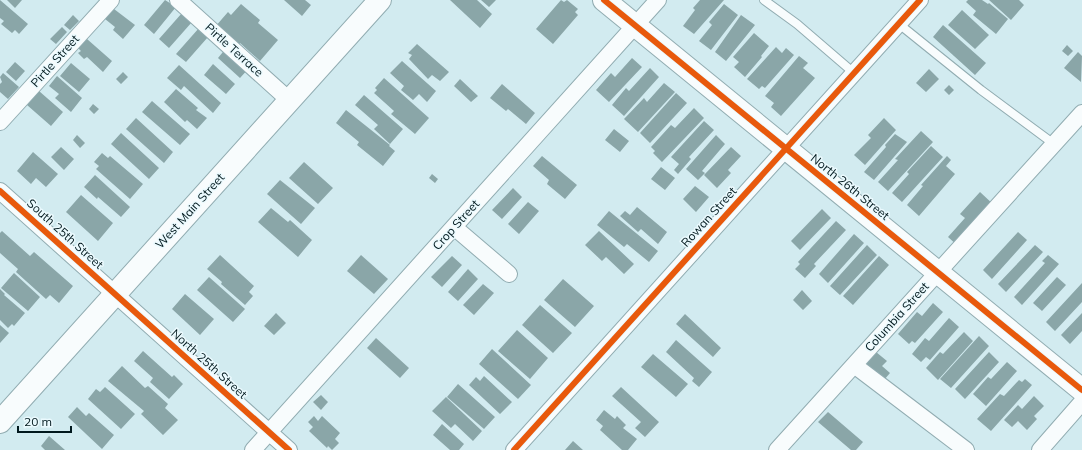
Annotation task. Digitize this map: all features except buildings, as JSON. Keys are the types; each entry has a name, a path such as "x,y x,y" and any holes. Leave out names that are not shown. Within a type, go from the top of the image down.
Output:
{"street":[{"name":"Pirtle Street","path":"0,122 111,0"},
{"name":"Pirtle Terrace","path":"178,0 289,100"},
{"name":"West Main Street","path":"0,422 380,0"},
{"name":"North 26th Street","path":"604,0 1082,390"},
{"name":"Crop Street","path":"253,450 658,0"},
{"name":"Rowan Street","path":"514,450 920,0"},
{"name":"Columbia Street","path":"777,450 1082,113"},
{"name":"South 25th Street","path":"0,191 115,294"},
{"path":"454,227 509,274"},
{"name":"North 25th Street","path":"115,294 288,450"},
{"path":"854,365 966,450"},
{"path":"1040,450 1082,402"}],"lane":[{"path":"764,0 797,24 854,74"},
{"path":"899,24 981,90 1054,144"}],"cycle path":[{"path":"604,0 1082,390"},
{"path":"514,450 920,0"},
{"path":"0,191 289,450"}]}
